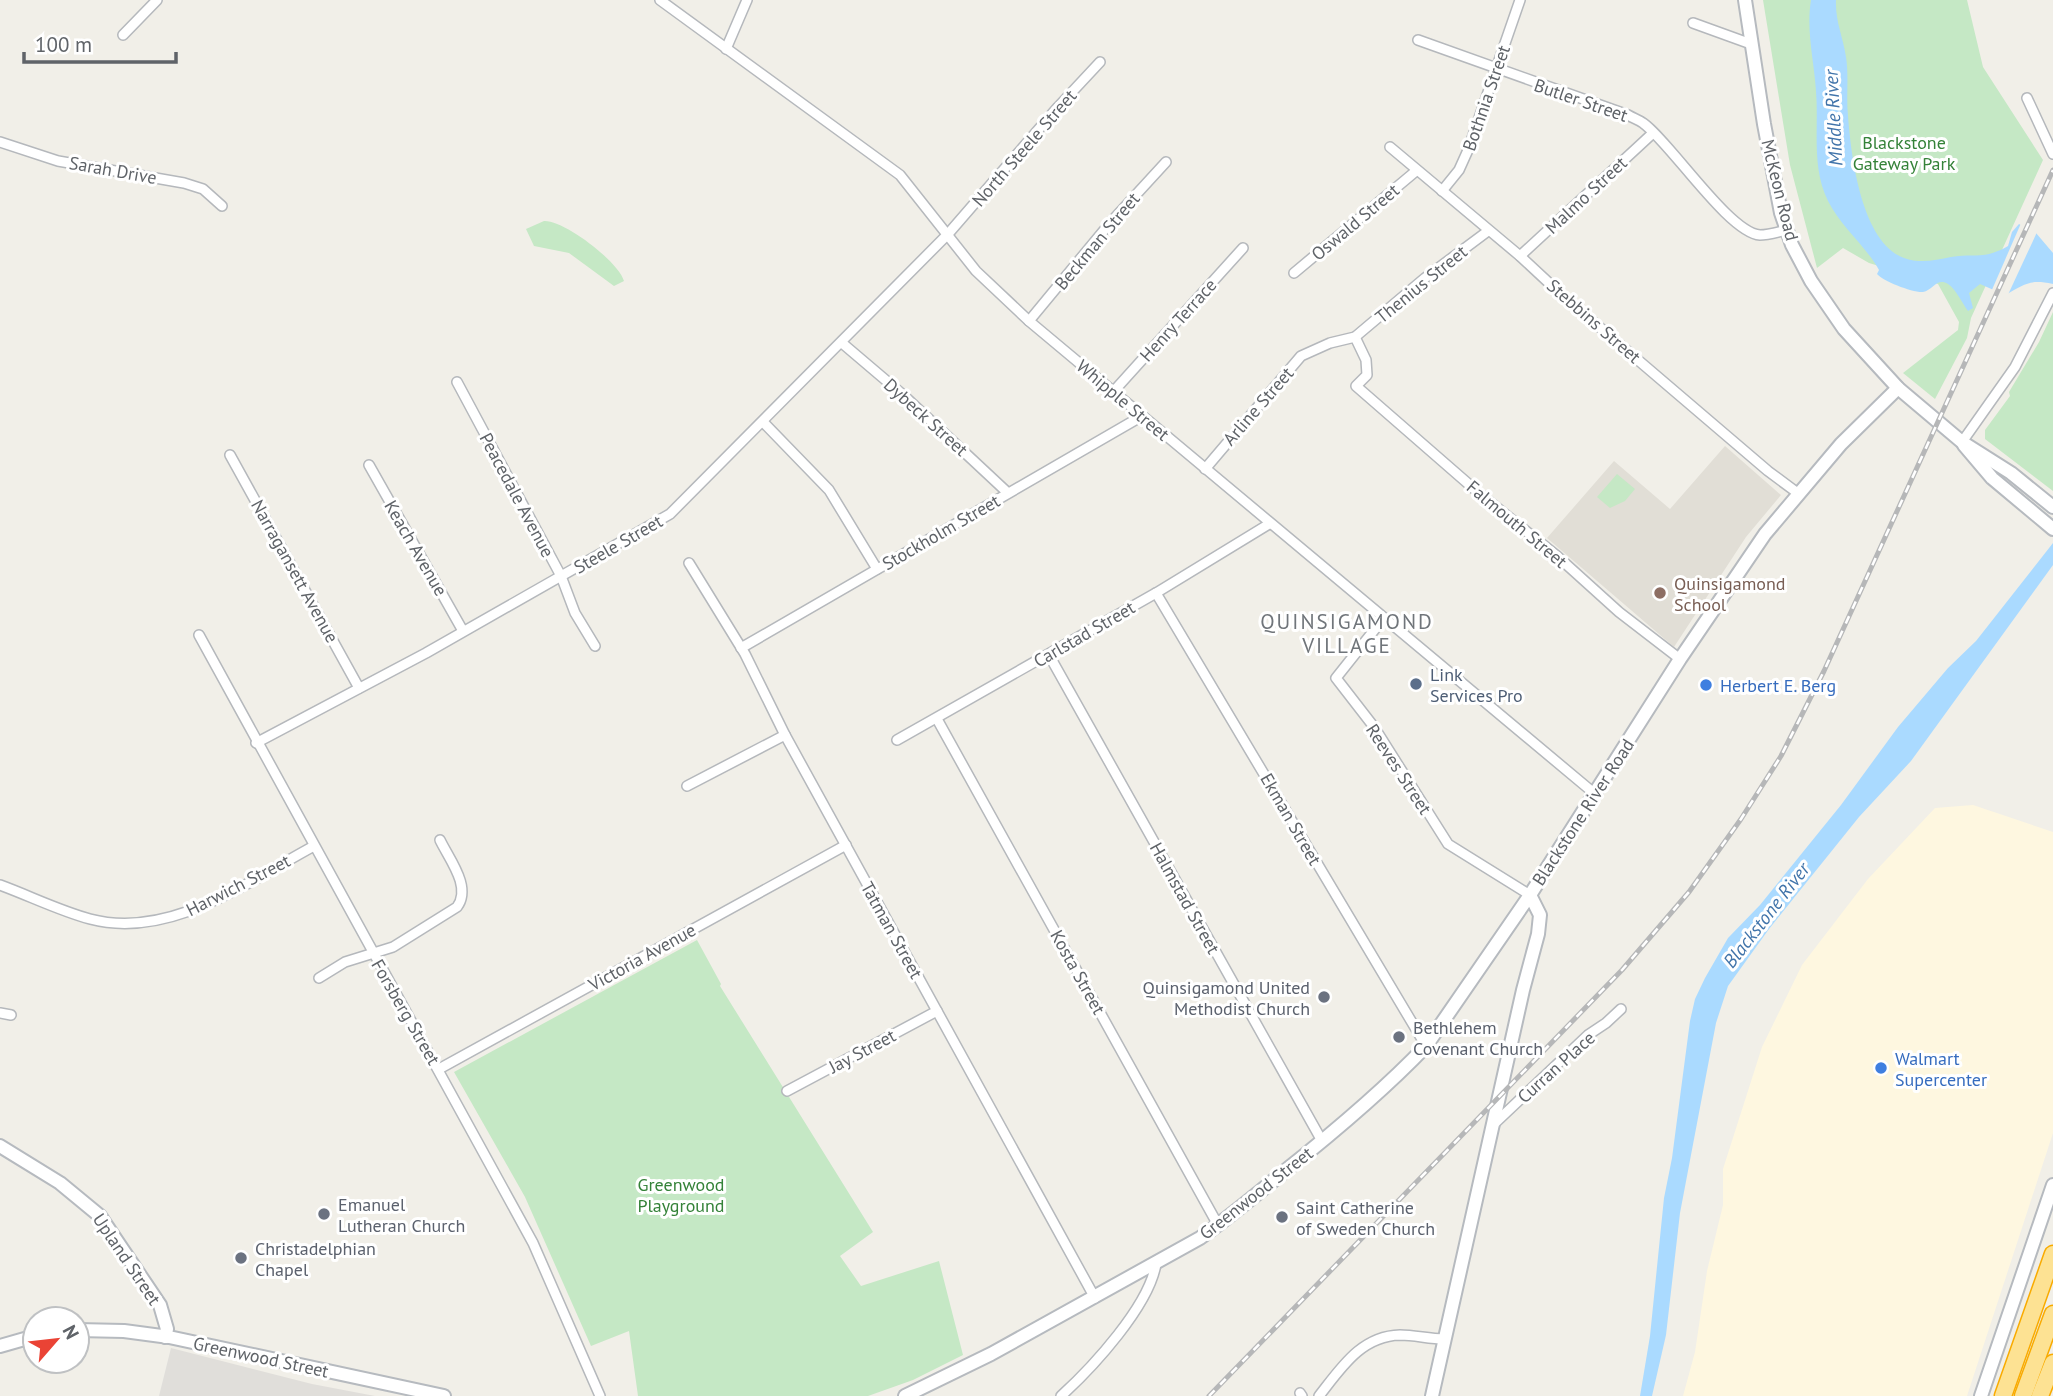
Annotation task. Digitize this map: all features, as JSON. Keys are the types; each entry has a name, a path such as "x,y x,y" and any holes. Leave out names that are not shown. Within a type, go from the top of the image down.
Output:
{"highway":[{"path":"2003,1396 2053,1254"},
{"path":"2023,1396 2053,1314"},
{"path":"2040,1396 2053,1363"}],"main road":[{"name":"McKeon Road","path":"1745,0 1764,124 1787,230 1801,263 1822,300 1863,352 1898,388 1962,442 2011,473 2052,507"},
{"name":"Blackstone River Road","path":"1432,1396 1538,934 1540,915 1530,895 1681,659 1765,534 1841,444 1898,388"},
{"name":"McKeon Road","path":"1962,442 1992,478 2053,529"},
{"name":"Greenwood Street","path":"905,1396 1095,1298 1219,1225 1322,1141 1426,1046 1530,895"},
{"name":"Upland Street","path":"0,1146 60,1183 100,1216 160,1305 167,1329 165,1337"},
{"path":"1980,1396 2053,1185"},
{"name":"Greenwood Street","path":"91,1330 124,1331 165,1337 444,1396"},
{"path":"0,1346 21,1340"}],"street":[{"path":"123,35 157,0"},
{"name":"Whipple Street","path":"660,0 900,175 976,271 1029,321 1595,794"},
{"path":"726,49 747,0"},
{"name":"Bothnia Street","path":"1442,191 1459,170 1468,150 1520,0"},
{"path":"1693,23 1751,44"},
{"name":"Butler Street","path":"1418,40 1643,123 1736,223 1759,235 1787,230"},
{"name":"North Steele Street","path":"948,234 1100,62"},
{"path":"2027,98 2053,154"},
{"name":"Malmo Street","path":"1520,256 1653,134"},
{"name":"Sarah Drive","path":"0,142 58,161 184,183 203,189 222,206"},
{"name":"Stebbins Street","path":"1390,147 1416,172 1520,256 1563,296 1799,494"},
{"name":"Beckman Street","path":"1029,321 1110,223 1166,162"},
{"name":"Oswald Street","path":"1294,272 1416,172"},
{"name":"Thenius Street","path":"1355,337 1425,278 1488,231"},
{"name":"Steele Street","path":"256,743 426,653 670,514 842,344 948,234"},
{"name":"Henry Terrace","path":"1113,392 1243,248"},
{"path":"1962,442 2015,367 2053,293"},
{"name":"Falmouth Street","path":"1355,337 1366,360 1367,375 1356,386 1619,612 1681,659"},
{"name":"Arline Street","path":"1205,468 1301,356 1330,343 1355,337"},
{"name":"Dybeck Street","path":"842,344 902,394 1008,493"},
{"name":"Peacedale Avenue","path":"457,382 561,576 575,613 595,646"},
{"name":"Stockholm Street","path":"741,648 1142,416"},
{"path":"763,422 829,490 877,569"},
{"name":"Narragansett Avenue","path":"230,455 359,688"},
{"name":"Keach Avenue","path":"369,465 463,631"},
{"name":"Carlstad Street","path":"897,740 1156,593 1269,524"},
{"name":"Tatman Street","path":"689,563 741,648 785,735 1095,1298"},
{"name":"Ekman Street","path":"1156,593 1426,1046"},
{"name":"Reeves Street","path":"1383,618 1336,678 1374,727 1448,844 1530,895"},
{"name":"Forsberg Street","path":"198,635 533,1243 600,1396"},
{"name":"Halmstad Street","path":"1049,655 1322,1141"},
{"name":"Kosta Street","path":"937,719 1219,1225"},
{"path":"687,786 785,735"},
{"path":"319,978 345,962 393,947 449,914 460,903 462,885 440,840"},
{"name":"Victoria Avenue","path":"439,1069 846,845"},
{"name":"Harwich Street","path":"0,885 90,919 134,924 156,921 201,907 314,846"},
{"name":"Curran Place","path":"1492,1126 1588,1035 1621,1009"},
{"name":"Jay Street","path":"787,1091 937,1011"},
{"path":"0,1013 11,1015"},
{"path":"1061,1396 1136,1310 1153,1277 1156,1264"},
{"path":"1319,1396 1350,1358 1372,1340 1399,1335 1444,1339"}],"shaded area":[{"name":"Quinsigamond School","path":"1725,446 1781,495 1746,537 1674,647 1547,538 1614,461 1670,509"},
{"path":"1973,805 2053,832 2053,1133 1967,1396 1683,1396 1695,1352 1707,1271 1723,1205 1723,1169 1762,1047 1802,965 1868,879 1935,808"},
{"path":"171,1348 312,1384 375,1396 159,1396"}],"green space":[{"name":"Blackstone Gateway Park","path":"1763,0 1967,0 1983,67 2043,160 1971,318 1967,338 1935,399 1903,373 1958,330 1959,322 1938,284 1869,263 1843,248 1817,268 1790,165"},
{"path":"544,221 564,227 589,243 612,263 624,281 614,286 569,253 534,246 526,229"},
{"path":"2053,312 2053,491 1985,439 1985,430 2010,396 2009,392 2039,342"},
{"path":"1617,474 1635,489 1625,501 1610,508 1597,497"},
{"name":"Greenwood Playground","path":"697,940 720,986 873,1232 840,1256 861,1286 939,1261 963,1355 913,1380 868,1396 638,1396 629,1331 591,1346 525,1197 454,1072"}],"water":[{"name":"Middle River","path":"1811,0 1836,0 1847,64 1848,116 1856,174 1868,216 1889,249 1904,258 1916,261 1986,255 2008,246 2012,232 2019,224 2036,233 2053,253 2053,284 2028,284 2005,295 1980,284 1969,293 1973,308 1968,311 1954,289 1944,282 1918,292 1892,283 1877,274 1879,270 1873,261 1833,210 1819,175 1816,91 1810,34"},
{"name":"Blackstone River","path":"2053,543 2053,565 1911,761 1859,817 1769,929 1728,986 1716,1023 1680,1213 1666,1335 1652,1396 1640,1396 1650,1336 1664,1198 1672,1158 1690,1021 1695,999 1705,978 1728,938 1760,905 1841,805 1898,727 1948,668 1976,641"}],"pier":[{"path":"2022,221 2038,230 2006,299 1991,292"}],"railway":[{"path":"1209,1396 1622,970 1689,892 1741,819 1781,756 1824,671 2053,170"}],"place":[{"name":"Quinsigamond School","path":"1660,593"},
{"name":"Link Services Pro","path":"1416,684"},
{"name":"Herbert E. Berg","path":"1706,685"},
{"name":"Quinsigamond United Methodist Church","path":"1324,997"},
{"name":"Bethlehem Covenant Church","path":"1399,1037"},
{"name":"Walmart Supercenter","path":"1881,1068"},
{"name":"Emanuel Lutheran Church","path":"324,1214"},
{"name":"Saint Catherine of Sweden Church","path":"1282,1217"},
{"name":"Christadelphian Chapel","path":"241,1258"}],"district":[{"name":"QUINSIGAMOND VILLAGE","path":"1347,633"}]}
